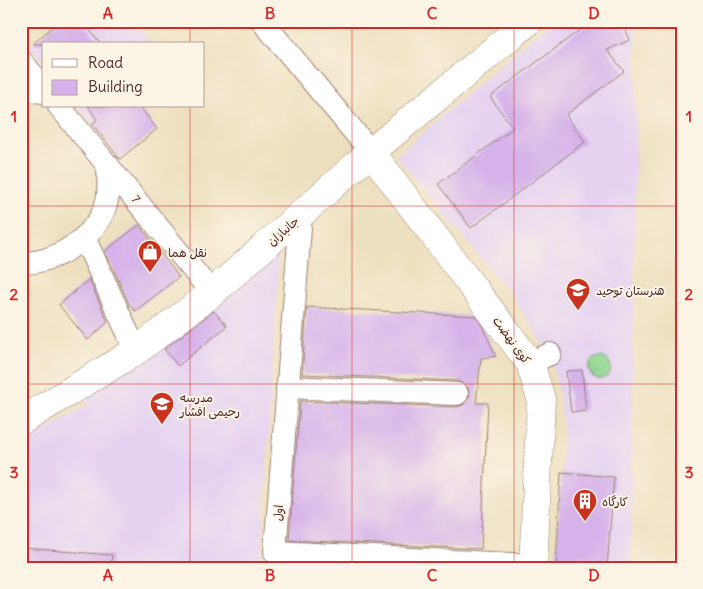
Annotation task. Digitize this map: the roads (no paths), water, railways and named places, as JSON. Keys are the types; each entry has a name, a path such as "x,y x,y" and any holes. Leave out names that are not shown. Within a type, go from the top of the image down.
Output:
{"main road":[{"name":"جانبازان","path":"21,421 136,351 212,293 371,152 461,89 529,21"},
{"name":"کوی نهضت","path":"371,152 540,358 541,398 533,567"}],"street":[{"path":"264,22 371,152"},
{"path":"21,61 42,86"},
{"path":"21,90 42,92"},
{"name":"7","path":"61,108 212,293"},
{"path":"21,263 34,263 62,254 84,238 99,219 108,197 108,165"},
{"name":"اول","path":"301,215 275,552 533,567"},
{"path":"84,238 136,351"},
{"path":"287,388 457,394"}],"place":[{"name":"نقل هما","path":"150,273"},
{"name":"هنرستان توحید","path":"578,311"},
{"name":"مدرسه رحیمی افشار","path":"162,425"},
{"name":"کارگاه","path":"585,522"}]}
